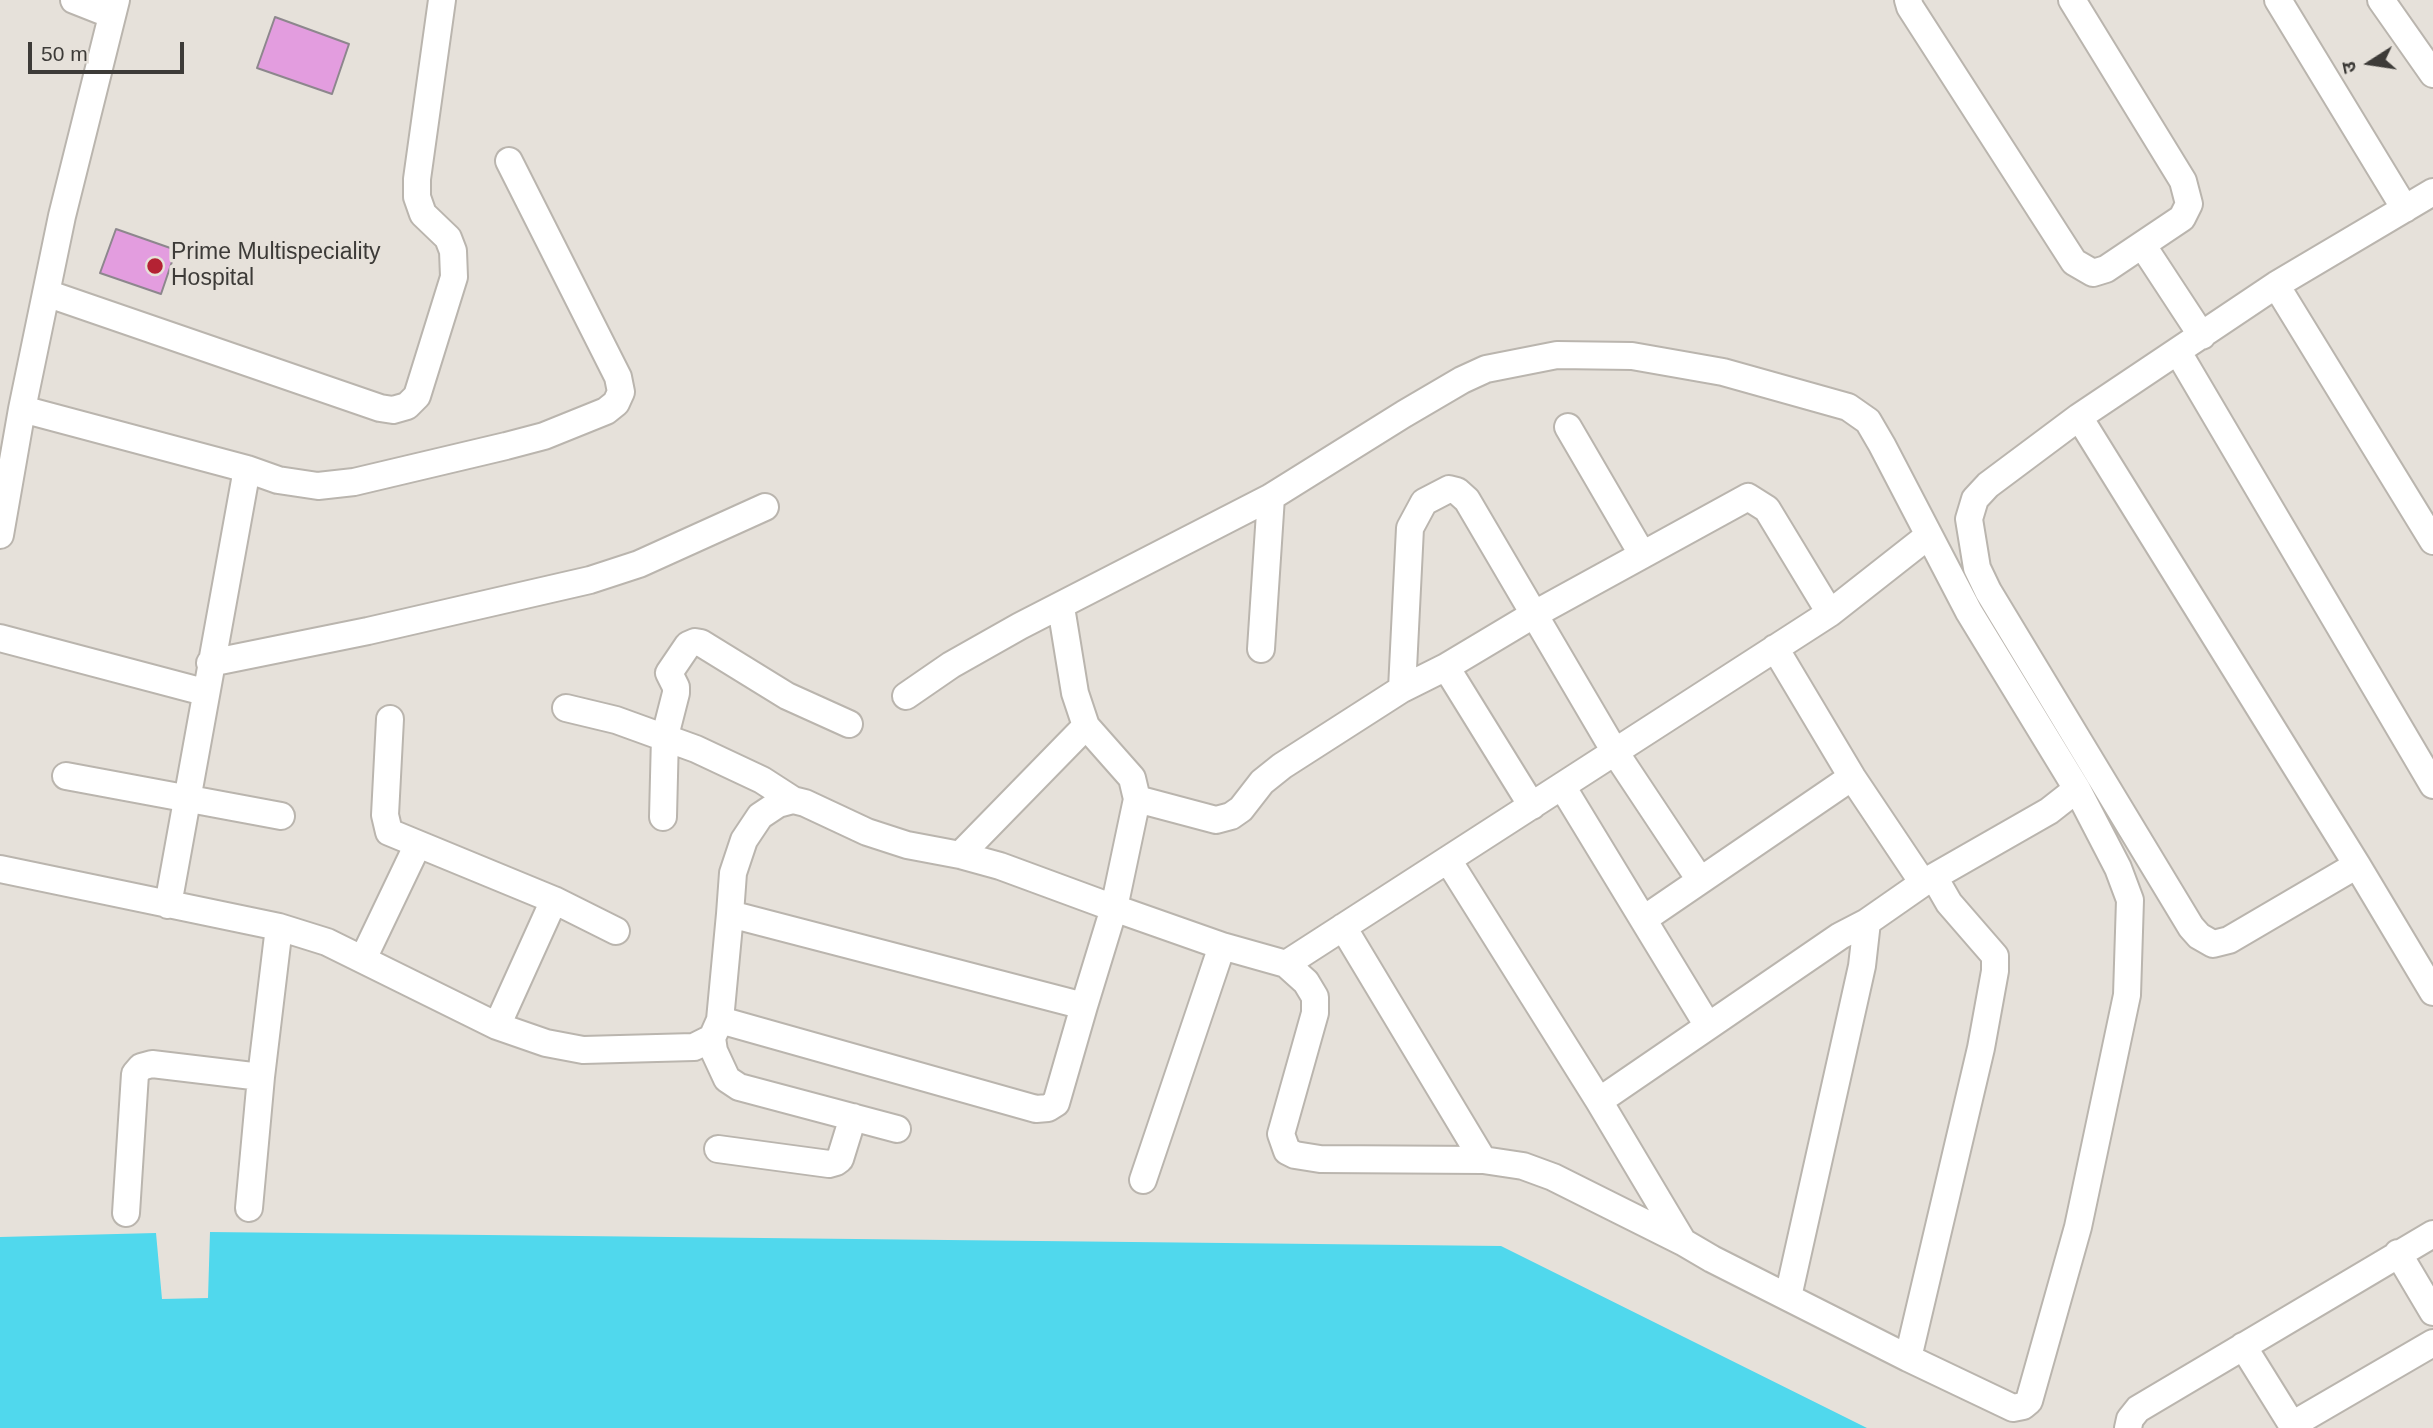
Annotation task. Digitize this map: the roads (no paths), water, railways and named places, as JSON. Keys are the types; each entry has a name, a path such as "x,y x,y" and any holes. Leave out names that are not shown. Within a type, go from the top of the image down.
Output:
{"street":[{"path":"1,524 14,422 114,7 74,0"},
{"path":"46,293 380,408 393,410 407,406 416,396 454,277 453,251 448,238 423,214 417,197 417,179 442,0"},
{"path":"1908,0 2074,262 2093,273 2106,269 2182,218 2189,204 2183,181 2072,0"},
{"path":"2278,0 2405,209"},
{"path":"2381,0 2433,74"},
{"path":"14,422 247,469 278,480 318,486 354,482 544,436 606,411 616,403 621,392 618,377 509,161"},
{"path":"2357,865 2229,940 2213,944 2199,936 2191,927 1988,592 1977,568 1969,519 1975,499 1988,485 2079,417 2276,285 2433,192"},
{"path":"2143,246 2202,336"},
{"path":"2276,285 2433,541"},
{"path":"2178,352 2433,785"},
{"path":"566,708 665,736 734,765 793,800 806,803 867,832 907,845 960,855 1039,879 1222,946 1286,964 1306,982 1315,997 1315,1013 1280,1135 1287,1151 1295,1155 1320,1159 1483,1160 1523,1166 1553,1177 1908,1358 2013,1408 2023,1406 2029,1401 2078,1227 2127,995 2130,900 2122,875 2077,789 1969,612 1882,445 1868,421 1848,407 1723,372 1632,356 1557,355 1486,369 1404,414 1271,497 1020,626 951,665 905,696"},
{"path":"2079,417 2433,992"},
{"path":"1568,427 1642,554"},
{"path":"168,905 204,692 247,469"},
{"path":"1402,689 1410,528 1424,502 1449,489 1457,491 1462,495 1615,752 1700,880"},
{"path":"1137,799 1216,820 1231,816 1241,809 1262,782 1282,766 1402,689 1446,667 1532,615 1748,496 1767,509 1830,613"},
{"path":"1261,649 1271,497"},
{"path":"210,663 368,631 590,580 639,564 765,507"},
{"path":"1286,964 1830,613 1928,536"},
{"path":"716,1029 1036,1108 1048,1108 1056,1103 1114,908 1137,799 1132,778 1086,726 1075,694 1060,607"},
{"path":"0,638 204,692"},
{"path":"663,817 665,736 676,693 674,683 669,677 670,670 688,645 701,643 787,696 849,724"},
{"path":"1775,648 1852,777 1929,880 1986,942 1995,956 1995,971 1981,1048 1908,1358"},
{"path":"1446,667 1532,806"},
{"path":"390,719 386,823 389,832 554,900 616,931"},
{"path":"960,855 1086,726"},
{"path":"66,776 281,816"},
{"path":"1644,919 1852,777"},
{"path":"1562,786 1708,1027"},
{"path":"1599,1101 1840,936 1867,922 1929,880 2049,811 2077,789"},
{"path":"793,800 778,804 760,816 744,840 733,873 714,1052 727,1079 739,1087 897,1129"},
{"path":"363,959 418,844"},
{"path":"1448,860 1599,1101 1683,1242"},
{"path":"0,869 279,927 327,942 498,1026 546,1043 583,1050 694,1047 716,1029"},
{"path":"498,1026 554,900"},
{"path":"730,914 1084,1006"},
{"path":"1788,1297 1862,966 1867,922"},
{"path":"249,1208 279,927"},
{"path":"1343,927 1483,1160"},
{"path":"1143,1180 1222,946"},
{"path":"125,1213 135,1074 141,1066 152,1064 261,1077"},
{"path":"718,1149 836,1163 841,1159 853,1117"},
{"path":"2128,1428 2130,1419 2138,1409 2433,1234"},
{"path":"2398,1253 2433,1312"},
{"path":"2243,1346 2293,1427 2433,1343"}],"water":[{"path":"210,1232 1501,1246 1867,1428 0,1428 0,1237 156,1233 162,1299 208,1298"}],"place":[{"name":"Prime Multispeciality Hospital","path":"155,266"}]}
